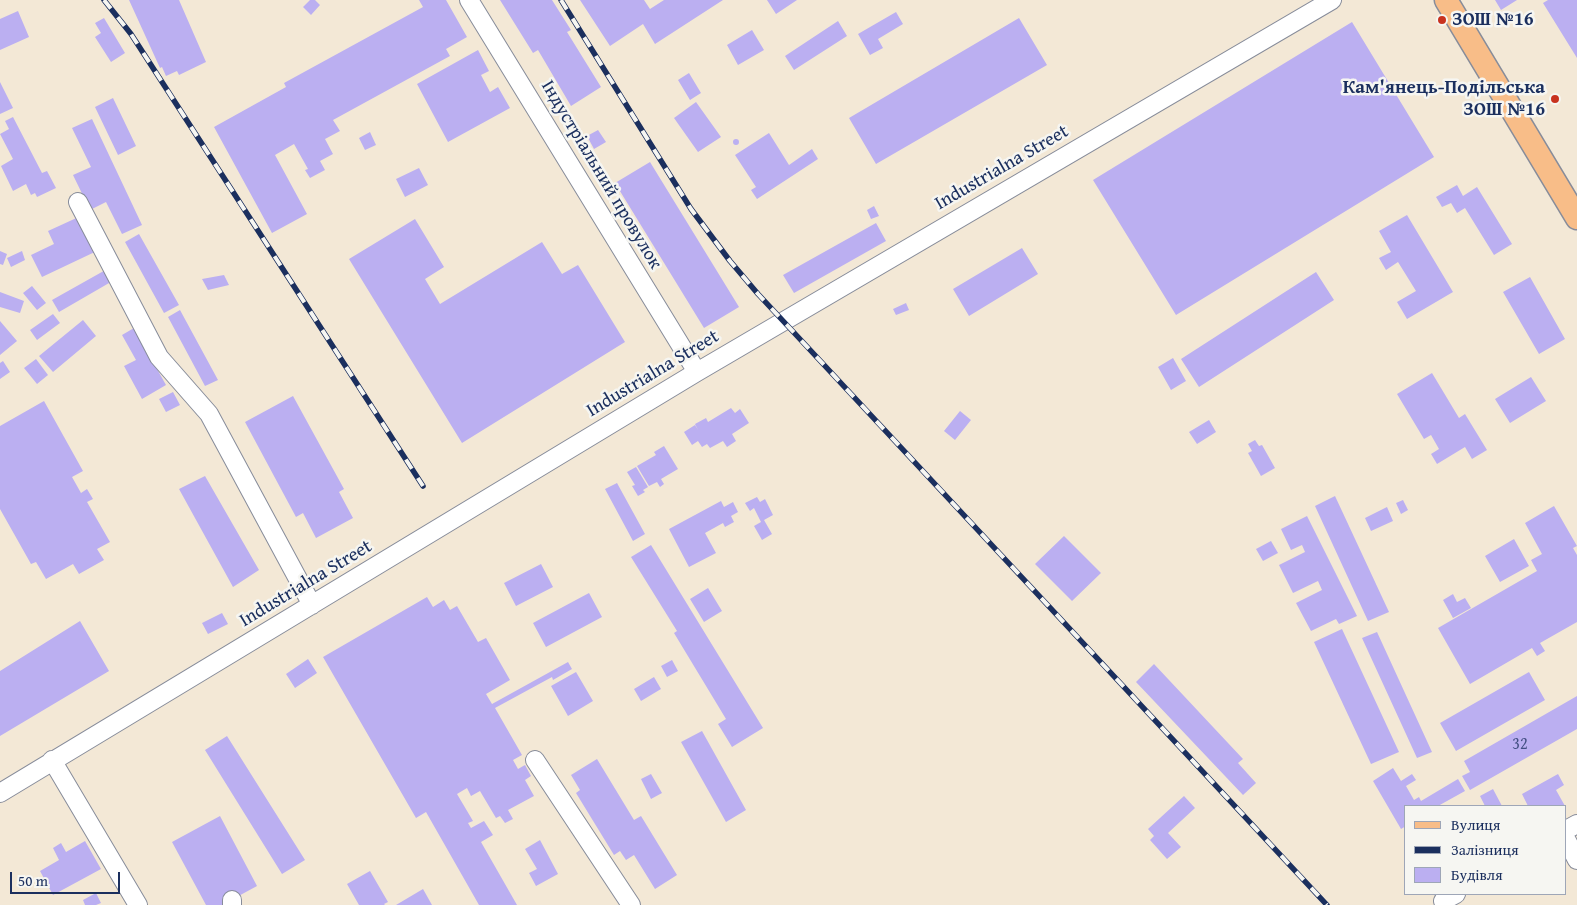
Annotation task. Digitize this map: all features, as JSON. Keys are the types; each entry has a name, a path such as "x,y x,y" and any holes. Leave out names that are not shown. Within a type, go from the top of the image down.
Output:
{"main road":[{"path":"1446,0 1577,218"}],"street":[{"name":"Індустріальний провулок","path":"470,0 697,372"},
{"name":"Industrialna Street","path":"0,793 697,372 1332,0"},
{"path":"78,202 159,357 209,414 312,605"},
{"path":"52,760 138,905"},
{"path":"535,760 632,905"},
{"path":"1567,841 1577,860"}],"building":[{"path":"129,0 179,0 206,62 179,75 177,71 166,76 162,67 160,68"},
{"path":"310,0 315,0 320,5 311,15 303,7"},
{"path":"419,0 446,0 467,37 446,49 450,56 333,120 340,131 325,139 333,154 320,161 325,170 310,178 305,170 308,169 294,144 275,155 307,214 272,233 214,127 286,87 284,83 423,7"},
{"path":"500,0 552,0 571,30 567,32 601,87 571,106 538,50 533,53"},
{"path":"580,0 644,0 650,9 664,0 723,0 655,44 643,24 610,46"},
{"path":"767,0 797,0 776,14"},
{"path":"1495,0 1517,0 1501,10"},
{"path":"1548,0 1577,0 1577,58 1543,3"},
{"path":"18,11 29,37 0,50 0,19"},
{"path":"896,12 903,24 878,39 883,48 870,55 858,34"},
{"path":"104,18 125,53 111,62 95,37 101,33 95,23"},
{"path":"1019,18 1047,65 876,164 849,118"},
{"path":"838,21 847,36 794,70 785,56"},
{"path":"1352,22 1434,157 1176,315 1093,180"},
{"path":"752,30 764,50 738,65 727,45"},
{"path":"478,50 489,71 481,75 490,92 498,87 510,108 448,142 417,84"},
{"path":"689,73 701,93 690,100 678,80"},
{"path":"0,82 13,108 0,114"},
{"path":"113,98 136,146 118,155 95,107"},
{"path":"696,102 721,137 698,152 674,118"},
{"path":"13,117 42,173 47,171 56,188 37,197 35,193 31,195 26,184 13,191 1,166 13,159 0,134 9,129 5,121"},
{"path":"92,119 142,225 122,234 106,202 90,210 73,175 91,167 72,128"},
{"path":"598,130 606,142 594,149 587,136"},
{"path":"370,132 376,145 365,150 359,138"},
{"path":"769,133 789,165 812,149 818,159 757,199 751,190 756,187 735,155"},
{"path":"736,139 739,142 736,145 733,142"},
{"path":"650,162 739,307 704,328 615,183"},
{"path":"419,168 428,185 405,197 396,179"},
{"path":"1457,185 1463,196 1477,187 1512,244 1494,255 1465,208 1457,213 1451,203 1442,207 1436,197"},
{"path":"874,206 879,216 871,219 867,210"},
{"path":"83,215 99,250 42,277 31,255 54,244 48,231"},
{"path":"1407,215 1453,292 1407,319 1397,302 1416,291 1398,262 1386,270 1379,258 1391,252 1379,231"},
{"path":"415,219 444,267 425,279 440,304 542,242 562,274 578,265 625,342 462,443 349,259"},
{"path":"876,223 886,241 794,293 783,275"},
{"path":"139,234 179,305 164,313 125,242"},
{"path":"1022,248 1038,274 969,316 953,289"},
{"path":"0,251 7,254 3,265 0,264"},
{"path":"22,251 25,260 11,267 7,258"},
{"path":"109,268 116,279 59,312 52,300"},
{"path":"1316,272 1334,300 1199,387 1181,359"},
{"path":"224,275 229,285 208,290 202,279"},
{"path":"1530,277 1565,339 1539,354 1503,292"},
{"path":"32,286 46,303 37,310 23,293"},
{"path":"0,292 24,301 20,313 0,307"},
{"path":"906,303 909,310 896,315 893,309"},
{"path":"180,310 218,380 205,386 168,317"},
{"path":"53,314 60,323 37,340 30,330"},
{"path":"83,320 96,336 53,372 39,356"},
{"path":"0,321 17,341 0,355"},
{"path":"134,328 166,385 142,399 124,366 136,360 122,335"},
{"path":"1173,358 1186,381 1171,390 1158,367"},
{"path":"36,359 48,375 37,384 24,368"},
{"path":"3,361 10,372 0,379 0,363"},
{"path":"1432,373 1459,418 1465,414 1487,450 1472,459 1465,447 1437,464 1431,454 1439,449 1431,435 1424,439 1397,394"},
{"path":"1531,377 1546,401 1510,423 1495,399"},
{"path":"173,392 180,405 166,412 159,399"},
{"path":"293,396 344,489 339,492 353,518 316,538 303,513 296,517 245,422"},
{"path":"44,401 83,471 72,477 81,493 87,489 93,499 87,502 110,542 97,549 104,560 79,574 73,564 46,579 36,562 31,564 0,509 0,426"},
{"path":"731,408 735,413 740,409 749,423 732,434 736,441 727,447 723,441 710,448 707,444 702,447 698,441 692,445 684,432 695,425 698,430 695,424 706,418 708,422"},
{"path":"960,411 971,420 955,440 944,431"},
{"path":"1209,420 1216,432 1197,444 1189,432"},
{"path":"1255,440 1259,446 1262,445 1275,468 1261,476 1248,453 1252,451 1248,444"},
{"path":"664,446 678,469 661,479 664,484 660,487 657,482 649,486 637,466 656,455 654,452"},
{"path":"636,467 648,487 643,490 645,492 638,496 632,486 635,485 627,472"},
{"path":"205,476 259,570 233,587 179,489"},
{"path":"617,483 645,534 633,541 605,489"},
{"path":"1335,496 1389,612 1368,621 1315,506"},
{"path":"757,497 760,502 765,499 773,515 764,520 772,534 762,540 754,526 761,522 754,508 750,511 745,503"},
{"path":"1403,500 1408,510 1401,514 1396,503"},
{"path":"721,501 724,507 733,502 738,512 731,516 734,522 725,527 723,523 705,533 716,553 689,567 669,529"},
{"path":"1554,506 1577,546 1573,548 1577,555 1577,622 1540,643 1545,651 1537,656 1532,648 1470,684 1438,628 1537,571 1531,560 1542,554 1525,523"},
{"path":"1387,507 1393,521 1371,531 1365,518"},
{"path":"1307,516 1357,616 1339,624 1336,619 1311,631 1296,603 1322,590 1318,581 1293,593 1279,565 1305,552 1302,545 1291,550 1281,529"},
{"path":"1064,536 1101,573 1072,601 1035,564"},
{"path":"1514,539 1529,566 1500,582 1485,556"},
{"path":"1271,541 1278,553 1263,561 1256,549"},
{"path":"651,545 763,728 732,747 718,724 726,719 674,633 677,631 631,557"},
{"path":"541,564 553,587 516,606 504,583"},
{"path":"708,588 722,611 704,622 690,599"},
{"path":"589,593 602,617 546,647 533,623"},
{"path":"1453,594 1457,602 1465,598 1471,608 1453,618 1443,600"},
{"path":"427,597 433,607 444,600 450,610 457,606 478,642 486,638 510,680 486,694 492,704 568,662 572,669 553,680 552,677 495,708 522,755 513,760 518,769 525,765 531,776 525,780 534,796 508,810 513,819 505,823 500,816 496,818 480,791 471,796 467,788 457,794 473,821 468,823 471,828 484,821 493,835 481,842 517,905 479,905 426,812 416,818 323,657"},
{"path":"222,613 228,624 208,634 202,623"},
{"path":"80,621 109,671 0,736 0,671"},
{"path":"1342,629 1399,752 1371,764 1314,642"},
{"path":"1377,632 1432,752 1417,758 1362,638"},
{"path":"308,659 317,673 295,688 286,674"},
{"path":"672,660 678,671 667,677 661,666"},
{"path":"1154,664 1243,759 1238,763 1256,783 1243,795 1136,682"},
{"path":"576,672 593,701 568,716 551,686"},
{"path":"1529,672 1545,700 1456,751 1440,723"},
{"path":"654,677 661,689 641,701 634,689"},
{"path":"1577,696 1577,729 1470,790 1462,776 1470,772 1464,761"},
{"path":"702,731 746,810 726,822 681,742"},
{"path":"227,736 305,860 282,874 205,750"},
{"path":"597,759 634,820 641,816 677,875 655,889 634,855 626,860 620,851 614,855 576,793 580,790 571,775"},
{"path":"1393,768 1401,781 1412,774 1416,780 1406,786 1414,800 1419,797 1421,801 1458,779 1465,791 1440,805 1404,805 1404,827 1401,829 1373,781"},
{"path":"651,774 662,793 651,799 641,779"},
{"path":"1558,774 1564,785 1556,790 1564,805 1528,805 1522,794"},
{"path":"1493,789 1501,805 1484,805 1480,796"},
{"path":"1184,796 1195,808 1168,833 1181,847 1167,859 1150,840 1154,836 1148,829"},
{"path":"220,816 257,886 222,905 206,905 172,842"},
{"path":"540,840 558,874 536,886 529,873 537,869 525,849"},
{"path":"85,841 101,869 53,895 40,871 59,860 53,848 61,843 66,852"},
{"path":"370,871 388,902 385,905 359,905 347,884"},
{"path":"423,889 432,905 396,905"},
{"path":"96,893 101,903 85,905 83,900"}],"railway":[{"path":"104,0 131,34 423,486"},
{"path":"561,0 691,209 730,261 758,294 1327,905"}],"place":[{"name":"ЗОШ №16","path":"1442,20"},
{"name":"Кам'янець-Подільська ЗОШ №16","path":"1555,99"}]}
